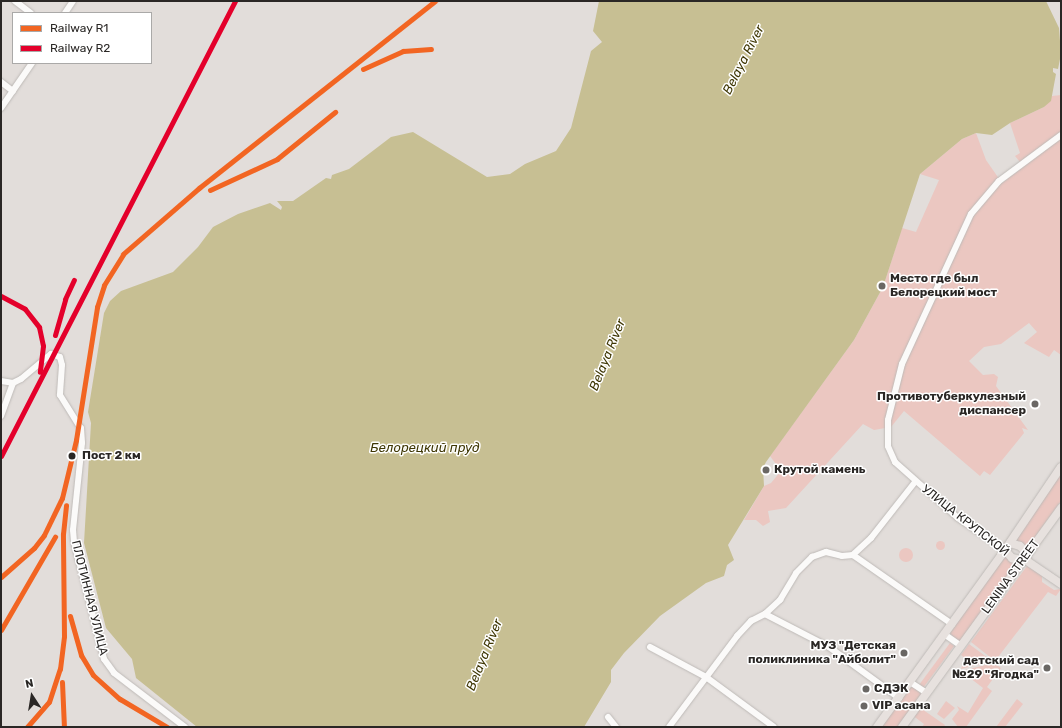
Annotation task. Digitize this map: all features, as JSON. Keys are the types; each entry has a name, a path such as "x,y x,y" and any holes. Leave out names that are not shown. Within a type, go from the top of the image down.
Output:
{"main road":[{"name":"LENINA STREET","path":"877,727 1010,543 1061,467"},
{"name":"LENINA STREET","path":"902,727 1061,508"},
{"path":"1010,543 1020,546 1025,558"},
{"name":"УЛИЦА КРУПСКОЙ","path":"1005,550 1012,558 1025,558 1061,584"}],"street":[{"path":"15,1 30,12"},
{"path":"66,12 73,1"},
{"path":"1,108 31,64"},
{"path":"1,82 13,91"},
{"name":"УЛИЦА КРУПСКОЙ","path":"1005,550 958,518 915,482 896,462 888,446 887,427 902,364 971,214 999,181 1061,135"},
{"name":"ПЛОТИННАЯ УЛИЦА","path":"13,383 51,354 60,357 62,364 60,395 80,428 82,443 73,530 74,542 104,659 114,673 185,727"},
{"path":"1,381 13,383 1,416"},
{"path":"669,727 742,631 751,621 765,614 780,600 796,573 812,557 826,552 842,556 853,555 871,538 915,482"},
{"path":"853,555 952,624"},
{"path":"765,614 829,647 899,698"},
{"path":"944,634 961,646"},
{"path":"650,647 706,677 774,727"},
{"path":"910,682 927,693"},
{"path":"608,718 616,727"}],"shaded area":[{"path":"1061,95 1061,132 1020,162 1015,156 1020,153 1010,123 1044,107 1052,96"},
{"path":"976,133 986,160 1002,183 1061,138 1061,355 1054,350 1049,357 1024,343 1037,332 1029,323 1001,344 984,347 969,361 983,375 994,374 998,377 996,386 1028,430 1022,428 1024,433 990,475 984,471 980,476 904,411 891,427 874,430 863,424 786,508 768,511 770,522 763,526 756,520 744,520 764,486 771,483 781,471 770,456 854,340 883,287 902,228 916,232 939,180 920,174 962,139"},
{"path":"1061,473 1061,501 1027,548 1014,539"},
{"path":"938,541 942,541 944,545 942,549 938,549 936,547 936,543"},
{"path":"906,548 911,550 913,555 911,560 906,562 901,560 899,555 901,550"},
{"path":"1004,556 1015,564 961,643 950,633"},
{"path":"1027,566 1042,576 1042,582 1054,590 1061,589 1056,596 1048,592 995,661 971,642"},
{"path":"950,643 954,646 923,688 919,685"},
{"path":"969,644 992,661 961,669 965,658 961,655"},
{"path":"994,663 1001,668 987,687 992,691 966,727 958,727 952,719 959,710 957,706 968,713 983,688 961,671"},
{"path":"910,687 914,687 922,695 899,727 881,727"},
{"path":"1017,699 1023,704 1005,727 996,727"},
{"path":"946,701 955,708 944,719 937,714"},
{"path":"919,707 945,725 944,727 922,727 924,724 912,715"}],"water":[{"name":"Белорецкий пруд","path":"599,1 1046,1 1059,28 1061,54 1058,69 1053,68 1053,72 1056,74 1051,101 1044,107 1010,123 992,135 976,133 962,139 920,174 883,287 854,340 766,462 763,468 764,486 728,545 734,560 727,565 724,576 706,583 660,616 624,653 611,670 611,682 584,727 197,727 136,678 132,659 106,628 84,543 91,423 88,412 104,313 110,301 121,291 173,272 198,247 213,227 238,214 270,203 281,210 282,207 277,201 293,201 326,178 331,179 332,175 349,169 391,137 413,132 487,177 510,174 525,164 556,151 571,128 591,51 602,42 593,31"}],"rail line":[{"name":"R2","path":"1,456 235,1"},
{"name":"R1","path":"1,577 34,548 44,535 62,498 76,440 97,307 104,285 123,254 199,188 435,1"},
{"name":"R1","path":"363,69 403,51 431,49"},
{"name":"R1","path":"210,190 277,159 335,112"},
{"name":"R2","path":"55,335 65,299 74,280"},
{"name":"R2","path":"1,296 25,309 39,327 43,346 40,372"},
{"name":"R1","path":"27,727 49,702 60,669 64,636 63,534 66,505"},
{"name":"R1","path":"1,630 55,537"},
{"name":"R1","path":"70,616 81,655 93,675 120,699 167,727"},
{"name":"R1","path":"62,682 64,727"}],"place":[{"name":"Место где был Белорецкий мост","path":"882,286"},
{"name":"Противотуберкулезный диспансер","path":"1035,404"},
{"name":"Пост 2 км","path":"72,456"},
{"name":"Крутой камень","path":"766,470"},
{"name":"МУЗ \"Детская поликлиника \"Айболит\"","path":"904,653"},
{"name":"детский сад №29 \"Ягодка\"","path":"1047,668"},
{"name":"СДЭК","path":"866,689"},
{"name":"VIP асана","path":"864,706"}],"water label":[{"name":"Belaya River","path":"744,60"},
{"name":"Belaya River","path":"608,355"},
{"name":"Belaya River","path":"485,655"}]}
